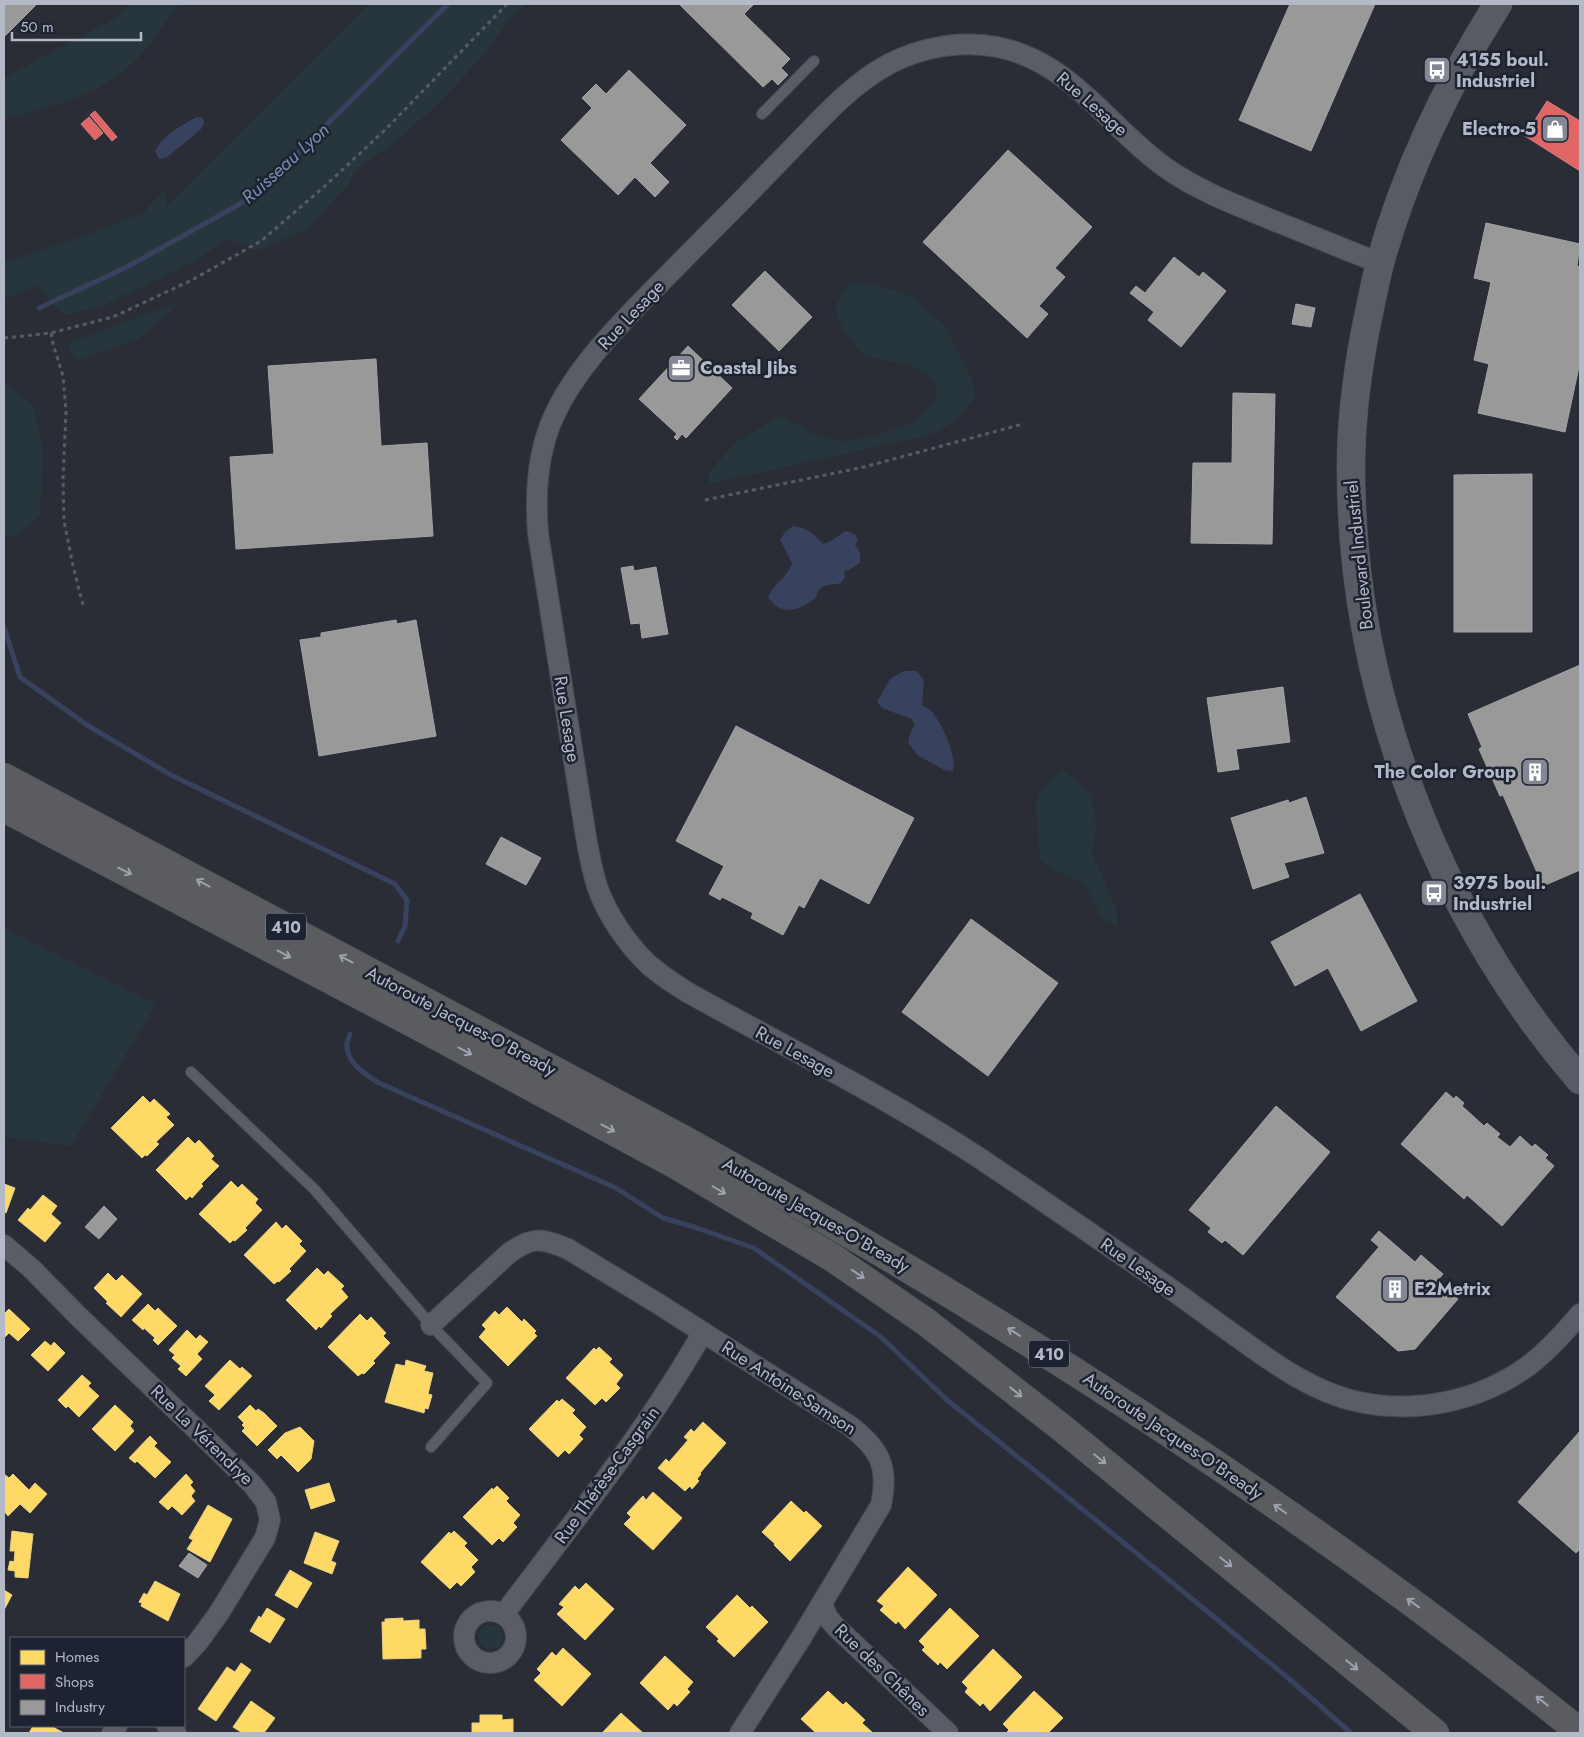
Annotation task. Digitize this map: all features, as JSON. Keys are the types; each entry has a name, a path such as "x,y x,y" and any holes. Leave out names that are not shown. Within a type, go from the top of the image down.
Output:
{"highway":[{"path":"4,769 46,800"},
{"name":"Autoroute Jacques-O'Bready","path":"4,777 683,1139 956,1297 1108,1392 1225,1470 1453,1632 1580,1732"},
{"name":"Autoroute Jacques-O'Bready","path":"4,808 422,1028 676,1165 833,1258 926,1322 1062,1428 1435,1733"},
{"path":"4,823 81,849"},
{"path":"1393,1699 1429,1733"}],"main road":[{"name":"Boulevard Industriel","path":"1498,4 1457,74 1423,145 1407,184 1380,263 1362,352 1354,419 1351,462 1353,534 1369,651 1407,782 1422,821 1473,929 1530,1018 1580,1080"}],"street":[{"name":"Rue Lesage","path":"1380,263 1237,206 1186,181 1165,168 1146,152 1077,88 1038,61 1020,54 998,47 957,44 933,48 910,54 887,65 861,82 823,116 627,317 586,365 566,394 544,441 537,489 538,533 586,837 598,886 606,908 633,948 668,980 686,992 880,1097 976,1156 1070,1219 1265,1357 1318,1388 1358,1402 1398,1406 1440,1403 1464,1398 1488,1390 1530,1365 1547,1350 1580,1314"},
{"name":"Rue Antoine-Samson","path":"431,1326 508,1254 522,1244 536,1240 551,1242 568,1249 703,1332 850,1426 874,1448 881,1460 884,1475 884,1491 881,1505 822,1604 740,1733"},
{"name":"Rue La Vérendrye","path":"4,1245 32,1269 85,1323 198,1431 253,1485 266,1502 270,1520 265,1538 219,1613 198,1642 185,1656"},
{"name":"Rue Thérèse-Casgrain","path":"504,1614 639,1432 703,1332"},
{"name":"Rue des Chênes","path":"822,1604 828,1618 836,1627 948,1733"}],"lane":[{"path":"762,114 814,61"},
{"path":"191,1072 315,1190 431,1326 487,1382 431,1447"}],"path":[{"path":"4,338 51,333 113,317 192,280 260,241 325,186 386,129 507,4"},
{"path":"51,333 63,376 66,412 63,478 64,521 83,605"},
{"path":"705,500 864,467 1023,424"}],"shaded area":[{"path":"129,4 179,4 140,56 110,80 94,90 59,104 4,119 4,78 119,16"},
{"path":"369,4 526,4 511,18 482,57 438,104 393,144 357,168 348,185 308,228 258,251 228,239 196,260 100,307 65,315 55,307 39,286 4,299 4,262 89,234 143,213 165,189 167,206"},
{"path":"848,283 870,283 911,296 945,326 972,380 975,398 956,420 933,434 710,484 708,473 737,441 780,416 819,436 841,441 865,438 905,425 923,414 929,407 938,392 927,373 908,365 864,356 845,333 834,309"},
{"path":"182,301 140,338 76,361 68,348 73,341"},
{"path":"4,382 34,407 43,449 40,515 14,538 4,534"},
{"path":"1063,770 1091,794 1096,824 1092,853 1117,910 1117,925 1102,919 1085,884 1056,871 1040,859 1036,806 1041,789"},
{"path":"4,928 156,1004 71,1146 4,1137"},
{"path":"491,1625 500,1628 503,1637 500,1646 491,1649 482,1646 479,1637 482,1628"}],"water":[{"path":"197,117 203,118 204,124 201,129 166,158 159,159 155,151 163,140 179,127"},
{"path":"793,526 809,532 823,544 846,531 855,534 858,540 855,545 860,552 860,563 844,571 845,578 841,583 822,587 817,593 816,598 797,609 785,610 773,603 768,597 774,587 788,572 792,563 780,540 785,532"},
{"path":"904,671 917,671 924,680 922,705 936,717 944,732 951,748 954,764 953,771 944,770 917,755 908,742 915,725 912,719 882,708 877,702 890,679"}],"building: Homes":[{"path":"143,1096 150,1103 154,1099 170,1114 166,1117 174,1125 156,1142 159,1144 147,1156 145,1155 142,1158 111,1128"},
{"path":"188,1137 195,1144 199,1140 214,1156 211,1159 219,1166 201,1184 203,1186 192,1198 190,1196 186,1200 156,1170"},
{"path":"231,1181 238,1188 242,1184 258,1199 255,1203 262,1210 245,1228 247,1230 230,1243 199,1214"},
{"path":"4,1184 15,1188 6,1213 4,1212"},
{"path":"43,1195 57,1206 51,1214 61,1223 45,1242 18,1220"},
{"path":"276,1222 282,1229 286,1225 302,1241 299,1244 306,1251 289,1269 291,1271 274,1284 244,1255"},
{"path":"317,1268 324,1275 328,1271 344,1286 341,1289 348,1297 330,1314 332,1316 321,1328 319,1326 316,1330 286,1300"},
{"path":"108,1273 116,1281 122,1275 142,1294 121,1317 94,1288"},
{"path":"148,1304 155,1311 158,1308 177,1326 158,1345 153,1340 155,1338 132,1320"},
{"path":"507,1307 522,1322 524,1319 536,1331 534,1333 537,1336 508,1366 479,1337 486,1329 482,1325 495,1311 499,1315"},
{"path":"9,1309 30,1329 18,1341 9,1333 4,1338 4,1314"},
{"path":"360,1314 367,1321 371,1317 386,1333 383,1336 390,1343 373,1361 375,1363 364,1374 362,1373 358,1376 328,1347"},
{"path":"187,1330 196,1339 200,1335 208,1342 197,1354 202,1359 186,1376 178,1369 181,1366 172,1358 175,1355 169,1350"},
{"path":"45,1341 51,1346 54,1342 65,1353 48,1371 31,1355"},
{"path":"599,1347 612,1359 609,1362 623,1375 616,1384 620,1388 606,1402 602,1398 595,1405 566,1378 594,1348 596,1350"},
{"path":"230,1360 252,1376 219,1410 209,1401 215,1395 205,1386"},
{"path":"406,1360 426,1366 424,1371 433,1373 428,1394 432,1395 428,1409 425,1408 424,1413 385,1402 396,1364 405,1366"},
{"path":"82,1375 91,1383 88,1386 99,1396 79,1417 68,1406 66,1408 58,1400"},
{"path":"562,1399 575,1410 572,1413 586,1427 579,1435 583,1439 569,1454 565,1450 558,1457 529,1429 557,1400 559,1402"},
{"path":"115,1405 133,1422 130,1426 134,1431 115,1451 92,1429"},
{"path":"250,1405 256,1411 258,1409 264,1413 277,1426 257,1446 242,1431 245,1428 242,1425 244,1423 238,1417"},
{"path":"703,1422 726,1443 700,1473 697,1479 699,1481 692,1489 690,1486 685,1491 658,1468 666,1459 669,1462 688,1440 684,1437 691,1429 694,1432"},
{"path":"300,1427 314,1441 311,1459 298,1472 281,1455 277,1459 268,1450 285,1433"},
{"path":"150,1436 157,1443 154,1446 171,1462 155,1478 137,1461 135,1463 129,1458"},
{"path":"4,1474 9,1478 13,1474 29,1490 35,1483 47,1494 30,1513 20,1504 8,1516 4,1511"},
{"path":"186,1474 193,1482 190,1485 195,1491 191,1496 195,1501 182,1515 172,1506 168,1510 159,1502"},
{"path":"329,1483 335,1501 311,1509 305,1490"},
{"path":"497,1486 509,1498 506,1501 520,1515 513,1523 517,1527 503,1542 499,1538 492,1545 463,1517 492,1488 493,1490"},
{"path":"653,1492 682,1518 653,1550 624,1524 631,1517 627,1513 643,1496 646,1500"},
{"path":"791,1501 804,1513 806,1511 822,1526 790,1561 762,1532"},
{"path":"208,1505 232,1519 210,1562 187,1549 193,1540 189,1538"},
{"path":"12,1531 33,1534 28,1578 15,1577 15,1571 8,1570 10,1561 14,1562 15,1551 10,1551"},
{"path":"454,1531 467,1543 464,1546 478,1560 471,1567 475,1572 461,1586 457,1582 450,1589 421,1562 449,1532 451,1534"},
{"path":"315,1532 339,1541 331,1561 336,1563 332,1574 304,1563"},
{"path":"908,1567 937,1595 905,1629 898,1621 896,1624 880,1610 884,1606 877,1601"},
{"path":"290,1570 312,1583 297,1608 275,1595"},
{"path":"155,1581 180,1594 168,1621 141,1606 142,1603 139,1602 144,1593 147,1595"},
{"path":"586,1583 614,1609 585,1640 557,1614 564,1607 559,1604 575,1586 579,1590"},
{"path":"4,1590 12,1595 4,1610"},
{"path":"737,1595 750,1608 752,1606 768,1622 734,1657 717,1641 719,1639 706,1627"},
{"path":"267,1608 285,1619 270,1643 250,1631 259,1616 261,1618"},
{"path":"950,1608 979,1636 947,1669 940,1662 938,1665 922,1650 925,1647 919,1641"},
{"path":"403,1618 403,1621 419,1620 419,1629 425,1629 426,1649 421,1649 421,1658 383,1659 382,1622 385,1622 385,1619"},
{"path":"563,1648 591,1674 562,1706 534,1680 541,1673 537,1669 552,1652 556,1656"},
{"path":"993,1649 1022,1677 990,1711 983,1703 980,1706 965,1692 968,1688 962,1682"},
{"path":"665,1656 693,1682 687,1689 690,1692 677,1706 674,1703 668,1710 640,1683"},
{"path":"241,1663 251,1670 216,1721 198,1709 227,1667 235,1672"},
{"path":"828,1691 843,1705 846,1702 865,1720 862,1723 873,1733 816,1733 801,1719"},
{"path":"1034,1691 1063,1718 1048,1733 1006,1733 1009,1730 1003,1724"},
{"path":"251,1701 275,1718 264,1733 240,1733 233,1727"},
{"path":"621,1713 643,1733 602,1733"},
{"path":"480,1715 502,1715 502,1720 513,1719 513,1733 472,1733 472,1723 480,1723"},
{"path":"32,1727 53,1727 62,1732 29,1733"}],"building: Shops":[{"name":"Electro-5","path":"1547,101 1580,121 1580,171 1525,136"},
{"path":"95,111 117,137 112,141 90,115"},
{"path":"89,117 103,133 95,140 81,124"}],"building: Industry":[{"path":"4,4 37,4 4,37"},
{"path":"679,4 754,4 744,14 790,59 781,68 788,75 778,85 772,79 763,87"},
{"path":"1290,4 1375,4 1311,151 1239,120"},
{"path":"629,70 686,125 650,163 669,182 655,197 635,177 618,195 561,140 592,108 582,98 596,84 606,94"},
{"path":"1008,150 1092,227 1055,268 1065,277 1039,306 1048,314 1027,338 923,242"},
{"path":"1486,223 1580,244 1577,266 1580,267 1580,362 1565,432 1478,413 1489,364 1474,360 1491,282 1474,278"},
{"path":"1174,257 1199,277 1203,272 1226,291 1181,347 1148,320 1154,312 1130,293 1136,286 1145,293"},
{"path":"765,271 812,317 779,351 732,305"},
{"path":"1296,304 1315,308 1311,327 1292,324"},
{"path":"688,346 732,388 686,438 682,434 677,440 674,437 677,434 639,399"},
{"path":"376,359 381,446 427,443 433,536 236,549 230,457 274,454 268,366"},
{"path":"1233,393 1275,394 1272,544 1191,543 1193,463 1232,463"},
{"path":"1532,474 1532,632 1454,632 1454,475"},
{"path":"633,566 634,571 656,567 668,634 642,638 640,623 631,624 621,568"},
{"path":"396,620 397,624 416,620 436,736 319,756 300,640 321,637 321,633"},
{"name":"The Color Group","path":"1580,665 1580,870 1543,886 1503,795 1500,796 1479,749 1482,747 1468,714"},
{"path":"1283,687 1290,742 1236,749 1239,769 1218,772 1207,698"},
{"path":"736,726 914,818 869,904 820,878 804,908 799,905 783,935 751,918 753,913 722,897 720,900 709,894 724,866 676,841"},
{"path":"1306,797 1324,853 1284,863 1289,877 1253,889 1231,818 1288,800 1289,803"},
{"path":"501,837 541,858 526,885 486,864"},
{"path":"1360,894 1417,1001 1361,1031 1328,968 1295,986 1271,942"},
{"path":"971,919 1058,983 988,1076 902,1012"},
{"path":"1446,1092 1454,1099 1456,1096 1464,1103 1462,1106 1484,1126 1487,1123 1500,1134 1497,1137 1510,1147 1520,1136 1532,1147 1535,1144 1548,1155 1545,1158 1554,1166 1502,1226 1467,1195 1464,1199 1401,1144"},
{"path":"1276,1106 1330,1152 1243,1255 1225,1240 1222,1243 1208,1232 1211,1228 1189,1210"},
{"path":"104,1206 117,1219 99,1239 85,1227"},
{"name":"E2Metrix","path":"1379,1231 1415,1262 1421,1255 1443,1274 1437,1281 1458,1299 1415,1349 1398,1351 1336,1297 1379,1247 1371,1240"},
{"path":"1580,1431 1580,1549 1576,1553 1518,1502"},
{"path":"189,1553 207,1565 198,1578 179,1566"}],"waterway":[{"name":"Ruisseau Lyon","path":"39,308 127,267 240,204 279,172 448,4"},
{"path":"4,627 20,677 87,725 171,775 395,884 407,900 405,926 398,941"},
{"path":"350,1034 347,1042 350,1058 358,1068 379,1083 616,1188 663,1218 754,1248 881,1337 946,1399 1287,1677 1351,1733"}],"place":[{"name":"4155 boul. Industriel","path":"1437,70"},
{"name":"Electro-5","path":"1555,129"},
{"name":"Coastal Jibs","path":"681,368"},
{"name":"The Color Group","path":"1535,772"},
{"name":"3975 boul. Industriel","path":"1434,893"},
{"name":"E2Metrix","path":"1395,1289"}]}
